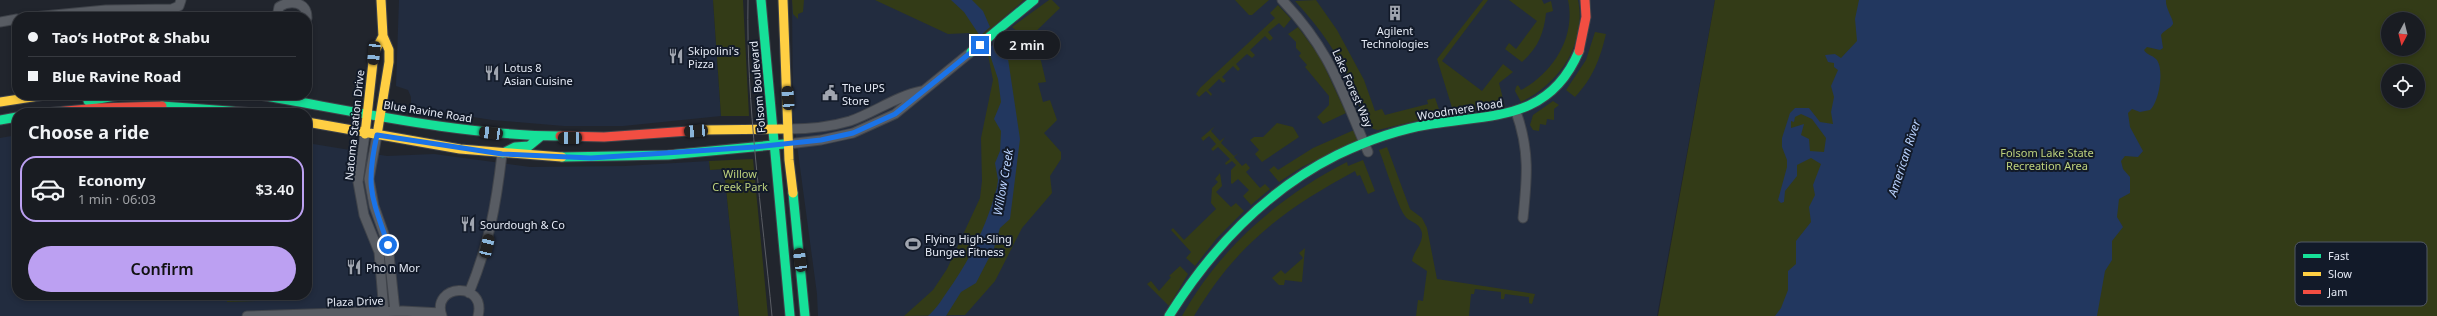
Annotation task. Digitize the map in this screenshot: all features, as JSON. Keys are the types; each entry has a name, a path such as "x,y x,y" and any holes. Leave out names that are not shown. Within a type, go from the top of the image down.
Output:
{"main road":[{"name":"Natoma Station Drive","path":"377,135 389,62 389,50 383,36 381,0"},
{"name":"Folsom Boulevard","path":"761,0 790,316"},
{"path":"783,0 788,144 805,316"},
{"name":"Blue Ravine Road","path":"971,52 1034,0"},
{"path":"1516,112 1538,102 1567,73 1574,61 1584,33 1585,0"},
{"name":"Natoma Station Drive","path":"365,134 374,53 383,36"},
{"path":"0,102 13,100"},
{"path":"45,108 49,105 84,100"},
{"name":"Blue Ravine Road","path":"290,100 461,129 540,137 604,138 721,129 788,129"},
{"path":"118,108 148,106 212,108"},
{"name":"Woodmere Road","path":"1169,316 1212,252 1252,212 1298,178 1420,126 1516,112"},
{"path":"0,120 12,118"},
{"name":"Blue Ravine Road","path":"312,123 365,134 502,154 591,158 788,144"},
{"path":"502,154 507,149 519,146 529,146 540,137"}],"street":[{"path":"85,12 106,10 172,9 179,6 181,0"},
{"path":"277,12 282,3 291,0 298,0 305,7 306,12"},
{"name":"Lake Forest Way","path":"1282,0 1303,23 1324,51 1340,82 1366,148"},
{"path":"0,22 12,20"},
{"name":"Blue Ravine Road","path":"788,144 821,140 853,133 895,114 971,52"},
{"name":"Blue Ravine Road","path":"788,129 811,128 850,120 909,94 923,91"},
{"path":"1516,112 1524,137 1527,160 1523,218"},
{"name":"Natoma Station Drive","path":"365,134 358,182 364,215 379,252 384,312"},
{"name":"Natoma Station Drive","path":"377,135 369,179 374,206 390,257 394,311"},
{"path":"478,316 478,302 469,293 487,246 497,200 502,154"},
{"name":"Plaza Drive","path":"247,316 394,311 441,315 440,307 446,296 457,290 469,293"}],"shaded area":[{"path":"399,0 713,0 721,116 623,126 564,126 492,120 411,107 411,97 408,90 396,86"},
{"path":"792,0 1715,0 1657,316 818,316 817,294 793,115"},
{"path":"12,136 12,300 312,300 312,144 387,156 434,154 530,167 625,166 709,161 710,170 724,169 739,316 0,316 0,138"}],"green space":[{"path":"713,0 743,0 749,116 721,116"},
{"path":"792,0 804,0 803,12 798,14 798,19 793,14"},
{"path":"875,0 1024,0 978,40 969,33 948,34"},
{"path":"1049,0 1052,0 1060,8 1026,41 1041,61 1046,82 1038,83 1043,102 1050,100 1057,120 1044,133 1061,152 1061,159 1050,176 1052,193 1022,228 995,281 965,315 904,316 933,290 947,269 980,198 982,181 981,138 993,80 987,50 1005,36 1014,44 1022,36 1012,27"},
{"path":"1235,0 1269,0 1252,15 1249,15"},
{"path":"1316,0 1337,30 1364,80 1375,111 1382,109 1385,115 1428,104 1427,100 1435,98 1441,115 1378,130 1373,129 1362,115 1354,91 1336,54 1321,32 1295,1"},
{"path":"1483,0 1488,0 1442,61 1482,91 1503,64 1513,72 1499,83 1505,107 1454,114 1437,59"},
{"path":"1509,0 1542,0 1544,4 1551,1 1553,11 1546,13 1542,34 1536,46 1528,57 1522,62 1505,49 1509,43 1516,49 1537,21"},
{"path":"1568,0 1578,0 1580,16 1574,47 1567,61 1547,85 1521,102 1515,91 1516,87 1518,85 1521,90 1533,83 1552,64 1560,52 1569,27 1570,14"},
{"name":"Folsom Lake State Recreation Area","path":"1715,0 2437,0 2437,316 1658,316"},
{"path":"1278,5 1291,19 1284,28 1279,23 1268,32 1273,38 1270,41 1265,36 1250,50 1255,55 1252,58 1247,54 1236,64 1240,69 1238,71 1233,66 1222,77 1226,81 1223,83 1219,79 1208,90 1212,94 1211,96 1206,91 1199,97 1196,94 1200,88 1275,18 1270,13"},
{"path":"1298,27 1320,57 1346,113 1323,124 1317,117 1329,105 1329,96 1305,67 1307,65 1299,56 1301,53 1296,48 1296,42 1288,34"},
{"path":"1595,32 1606,34 1601,52 1587,83 1575,97 1566,90 1586,60"},
{"path":"1553,101 1559,105 1554,109 1554,120 1547,119 1546,125 1540,124 1539,131 1533,130 1530,125 1533,115"},
{"path":"1277,123 1293,127 1299,137 1262,162 1255,154 1259,150 1250,140 1254,137 1263,137"},
{"path":"1215,126 1211,131 1220,141 1225,137 1221,143 1234,156 1239,153 1234,157 1242,166 1246,163 1250,168 1246,172 1260,188 1265,184 1270,189 1251,205 1243,196 1249,190 1238,179 1232,184 1231,183 1231,170 1236,165 1232,161 1226,165 1225,163 1230,159 1218,147 1213,151 1211,149 1216,144 1209,136 1203,141 1201,138"},
{"path":"1354,130 1358,140 1302,167 1279,182 1269,170 1274,166 1278,170 1313,148"},
{"path":"1387,147 1410,209 1422,218 1427,228 1437,279 1535,294 1532,304 1529,303 1529,297 1505,294 1504,299 1501,299 1501,292 1475,289 1474,294 1471,294 1469,316 1416,316 1418,300 1423,301 1427,271 1412,261 1420,244 1422,233 1421,229 1417,225 1405,216 1399,204 1379,150"},
{"name":"Willow Creek Park","path":"753,159 768,316 739,316 724,169 710,170 709,161"},
{"path":"1363,160 1375,191 1368,194 1360,175 1357,176 1355,171 1329,185 1284,215 1264,231 1227,268 1194,316 1182,316 1197,291 1214,268 1253,227 1274,208 1297,191 1347,162 1348,166"},
{"path":"1220,173 1222,186 1216,192 1231,207 1236,203 1244,211 1217,238 1195,266 1186,258 1191,252 1171,230 1173,228 1184,240 1216,209 1211,203 1212,188 1218,182 1215,179"},
{"path":"1305,248 1302,282 1285,280 1284,285 1279,285 1272,278 1281,270 1285,274 1303,258 1299,253"},
{"path":"1180,266 1188,274 1169,306 1147,284 1151,281 1159,291 1171,277 1169,276"},
{"path":"227,300 279,300 227,302"}],"water":[{"path":"951,0 972,0 983,11 990,27 980,36 964,12"},
{"name":"American River","path":"1859,0 2166,0 2173,24 2161,35 2163,48 2160,50 2147,47 2144,50 2159,63 2160,85 2156,100 2150,110 2140,112 2132,109 2128,113 2130,127 2143,151 2138,157 2125,156 2121,161 2123,169 2130,177 2130,193 2119,199 2117,217 2123,227 2112,241 2112,260 2105,271 2097,316 1775,316 1781,308 1788,290 1788,271 1796,264 1796,241 1811,222 1809,207 1815,195 1813,185 1821,164 1811,158 1797,165 1797,176 1785,191 1784,202 1781,203 1778,200 1787,167 1787,160 1782,147 1782,138 1790,113 1795,108 1809,108 1820,122 1833,124 1831,112 1834,97 1831,86 1838,70 1834,67 1834,63 1828,62 1825,55 1835,54 1841,58 1857,41 1855,19","holes":["1801,114 1812,119 1826,138 1824,152 1810,151 1809,139 1801,135 1804,124 1791,128 1791,121 1794,122 1795,117"]},
{"name":"Willow Creek","path":"999,40 1007,52 1020,139 1010,219 1000,228 994,248 976,283 961,292 946,316 928,316 934,311 955,280 977,242 997,187 998,180 995,163 1000,151 1001,131 994,119 1001,102 998,79 988,49"}],"tram line":[{"path":"748,0 748,39 752,118 772,316"}],"traffic: fast":[{"path":"761,0 790,316"},
{"path":"971,52 1034,0"},
{"path":"1169,316 1185,291 1222,245 1263,204 1286,186 1337,155 1371,140 1420,126 1498,115 1518,110 1536,102 1553,90 1567,74 1579,51"},
{"path":"88,101 93,100"},
{"path":"288,100 409,122 484,132 560,136"},
{"path":"162,106 189,108"},
{"path":"0,120 12,118"},
{"path":"503,153 515,147 529,146 540,137"},
{"path":"562,157 668,155 784,144"},
{"path":"793,193 805,316"}],"traffic: slow":[{"path":"377,135 389,62 389,50 383,36 381,0"},
{"path":"783,0 789,160 793,193"},
{"path":"365,134 374,53 383,36"},
{"path":"0,102 13,100"},
{"path":"312,123 460,149 562,157"},
{"path":"703,130 782,129"}],"traffic: jam":[{"path":"1579,51 1586,17 1585,0"},
{"path":"98,108 162,106"},
{"path":"560,136 604,137 703,130"}],"place":[{"name":"Agilent Technologies","path":"1395,13"},
{"name":"Skipolini's Pizza","path":"676,56"},
{"name":"Lotus 8 Asian Cuisine","path":"492,73"},
{"name":"The UPS Store","path":"830,93"},
{"name":"Sourdough & Co","path":"468,224"},
{"name":"Flying High-Sling Bungee Fitness","path":"913,244"},
{"name":"Pho n Mor","path":"354,267"}],"route":[{"path":"388,245 374,206 369,179 377,135 502,154 591,158 755,147 821,140 853,133 895,114 905,108 923,91 980,45"}]}
